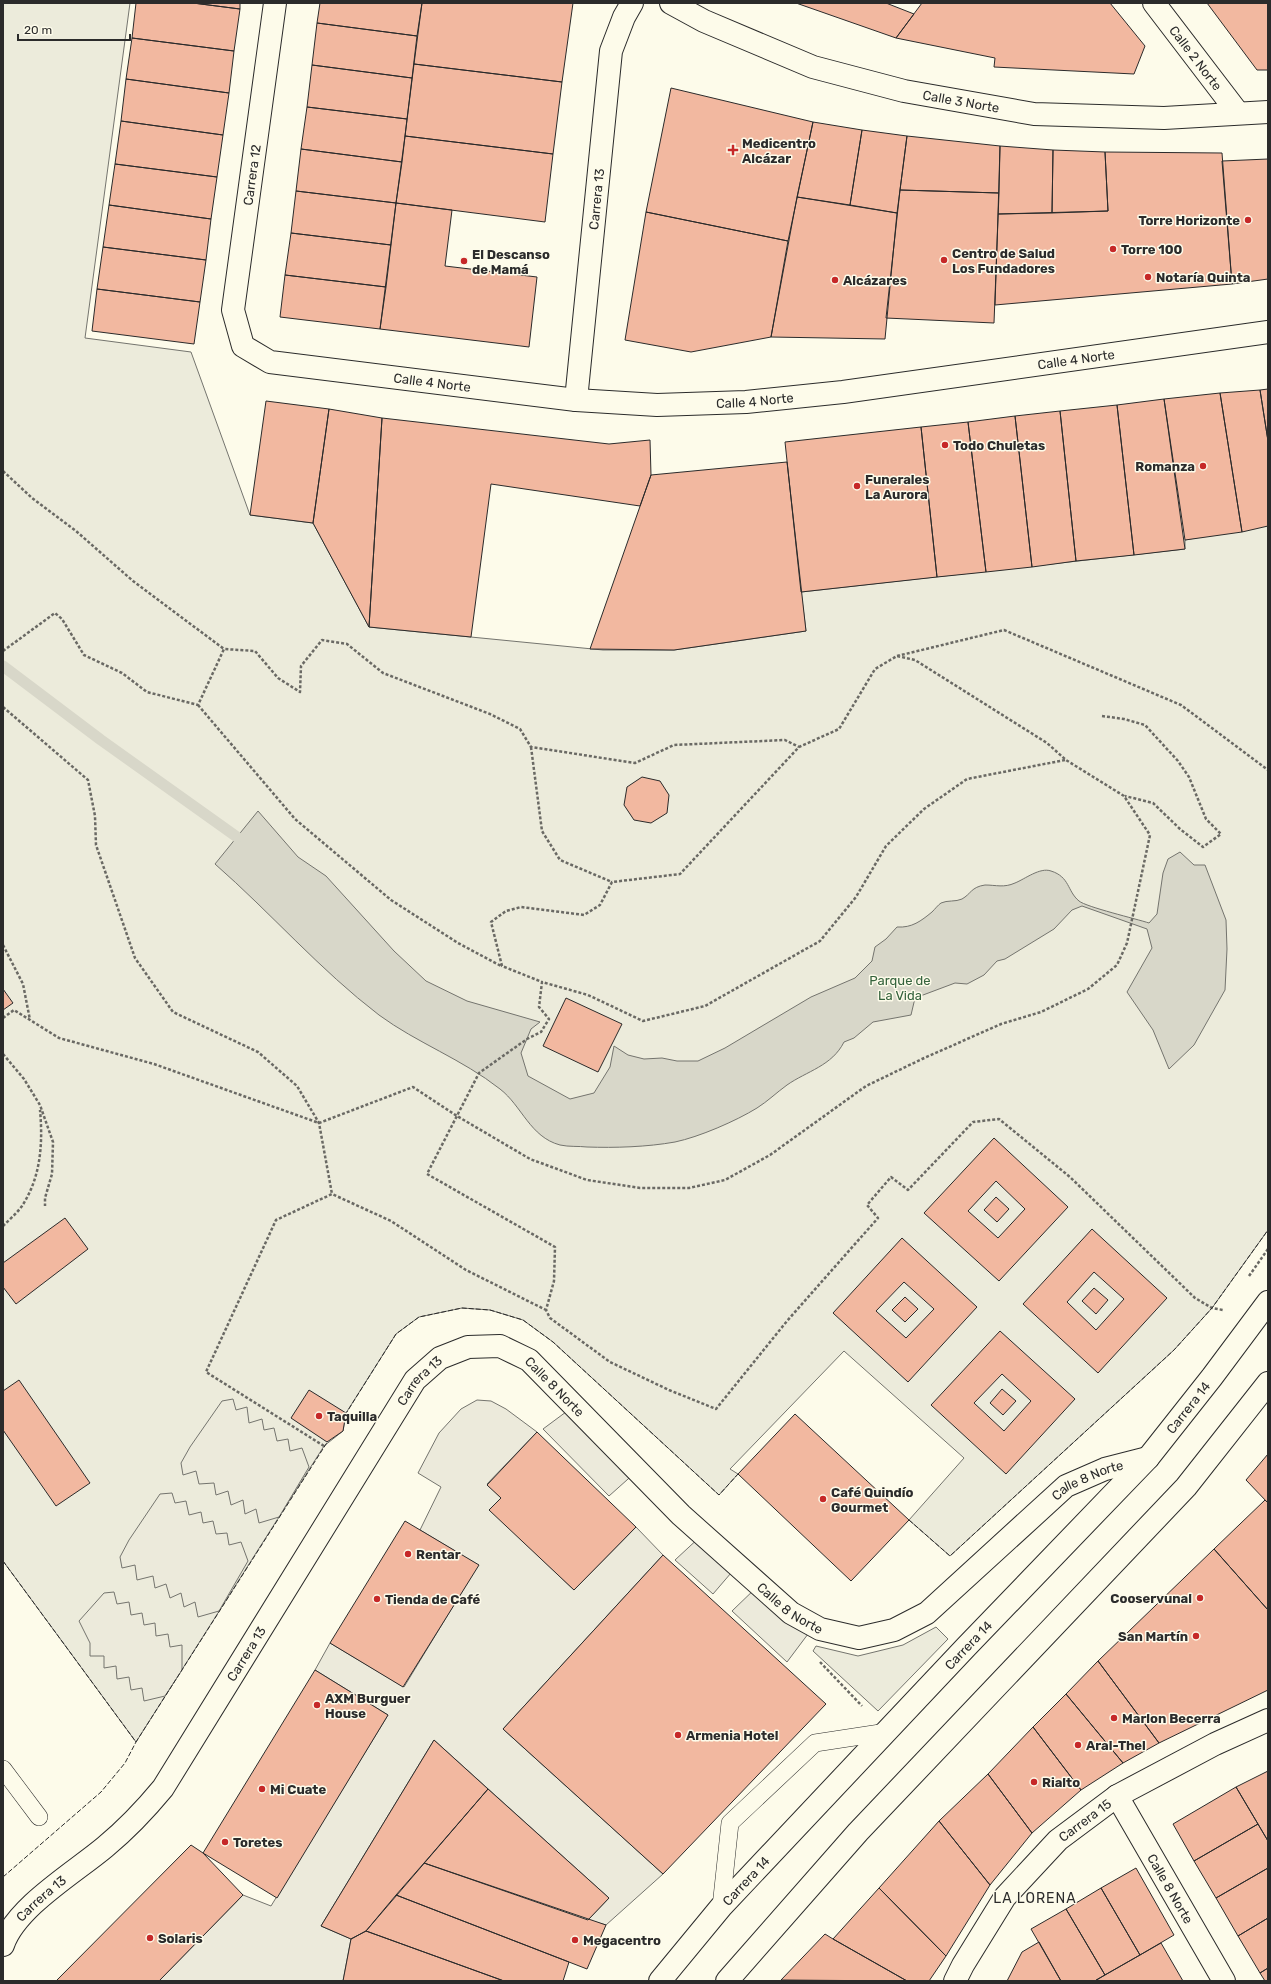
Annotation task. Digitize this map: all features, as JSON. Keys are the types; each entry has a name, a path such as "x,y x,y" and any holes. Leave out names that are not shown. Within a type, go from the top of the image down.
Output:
{"street":[{"name":"Carrera 12","path":"244,346 233,310 275,3"},
{"name":"Carrera 13","path":"576,400 611,51 624,17 632,3"},
{"name":"Calle 3 Norte","path":"671,3 704,21 813,67 904,91 1034,114 1164,118 1268,112"},
{"name":"Calle 2 Norte","path":"1154,3 1238,113"},
{"name":"Calle 4 Norte","path":"244,346 270,362 576,400 657,405 746,402 843,392 1268,332"},
{"name":"Carrera 14","path":"660,1981 721,1907 1148,1458 1212,1377 1268,1302"},
{"name":"Calle 8 Norte","path":"468,1347 500,1346 529,1360 681,1515 791,1613 820,1629 859,1638 894,1630 927,1613 1066,1486 1105,1469 1148,1458"},
{"name":"Carrera 13","path":"3,1945 6,1935 32,1905 137,1819 163,1788 415,1380 440,1358 468,1347"},
{"path":"727,1981 858,1832 1186,1487 1268,1383"},
{"name":"Carrera 15","path":"955,1981 963,1965 1005,1897 1058,1840 1117,1796 1215,1744 1268,1720"},
{"name":"Calle 8 Norte","path":"1117,1796 1224,1981"}],"lane":[{"path":"721,1907 730,1823 815,1743 887,1732"},
{"path":"3,1769 39,1817"}],"path":[{"path":"3,471 32,498 76,531 133,581 224,649 255,651 278,678 300,692 301,666 322,640 346,644 383,673 490,714 520,729 531,748 542,831 560,860 612,882 680,874 799,747 839,729 875,669 897,656 1004,630 1181,705 1268,770"},
{"path":"3,651 54,613 62,619 84,655 122,673 147,692 198,705 295,819 391,900 458,943 502,966 542,982 588,995 643,1021 705,1006 820,941 856,897 886,846 924,809 967,779 1066,760"},
{"path":"198,705 224,649"},
{"path":"897,656 915,660 1047,743 1066,760 1124,796 1153,803 1180,829 1203,847 1221,834 1206,819 1189,778 1178,761 1145,725 1124,719 1102,716"},
{"path":"3,707 88,780 95,816 96,845 135,958 173,1012 258,1052 297,1086 319,1123 332,1194"},
{"path":"531,748 635,763 674,745 785,740 799,747"},
{"path":"3,1018 14,1010 59,1038 154,1064 319,1123 413,1087 457,1116 530,1159 587,1180 640,1188 689,1188 725,1180 770,1155 866,1086 1001,1024 1041,1012 1088,989 1116,965 1127,943 1150,835 1124,796"},
{"path":"502,966 491,922 506,911 521,907 584,915 600,905 612,882"},
{"path":"3,945 23,984 30,1020"},
{"path":"542,982 539,1007 549,1019 541,1032 527,1039 479,1073 427,1174 555,1247 554,1281 546,1310"},
{"path":"3,1054 24,1079 40,1105 53,1142 52,1174 45,1198 45,1206"},
{"path":"3,1226 22,1207 38,1169 43,1137 40,1105"},
{"path":"324,1446 206,1372 276,1220 332,1194 391,1221 466,1270 546,1310 550,1318 610,1362 669,1390 716,1408 788,1321 878,1218 867,1205 892,1177 908,1190 973,1122 999,1119 1070,1177 1195,1298 1212,1308 1225,1311 1220,1317"},
{"path":"1246,1280 1268,1249"},
{"path":"820,1629 808,1650 887,1732"}],"green space":[{"name":"Parque de La Vida","path":"3,3 130,3 85,338 191,352 250,515 313,523 369,627 603,650 674,650 806,631 801,592 1185,549 1185,540 1268,524 1268,1230 1212,1308 1174,1350 950,1556 909,1520 964,1458 844,1351 730,1469 738,1474 719,1495 553,1342 523,1320 490,1310 462,1308 419,1317 396,1334 346,1413 343,1431 324,1446 136,1742 3,1561"},
{"path":"936,1627 948,1639 878,1711 813,1651 816,1646 858,1656 903,1645"}],"shaded area":[{"path":"258,811 298,857 326,876 394,951 426,981 467,1001 540,1022 531,1029 521,1053 528,1076 570,1099 594,1093 610,1067 614,1046 628,1055 644,1059 662,1058 677,1061 698,1061 725,1048 811,997 855,978 872,961 875,947 886,939 897,927 916,923 932,912 941,903 962,899 977,887 985,885 1011,885 1033,874 1047,870 1062,877 1075,897 1084,904 1149,923 1157,914 1163,873 1168,859 1180,852 1194,865 1205,865 1226,920 1227,949 1225,990 1194,1045 1169,1069 1153,1030 1127,992 1152,948 1147,929 1082,906 1072,910 1054,929 1005,959 997,961 984,975 967,984 955,983 915,998 911,1015 873,1022 854,1038 844,1042 833,1057 826,1062 787,1085 757,1108 728,1123 695,1136 664,1144 609,1147 560,1145 541,1135 508,1096 485,1078 394,1025 357,998 215,864"},
{"path":"233,1399 236,1410 247,1407 249,1423 262,1419 264,1430 274,1428 277,1441 288,1439 290,1451 302,1448 309,1467 279,1517 259,1523 256,1509 245,1514 243,1500 231,1505 228,1491 216,1495 214,1483 199,1484 196,1471 183,1475 181,1463 190,1447 222,1401"},
{"path":"477,1400 491,1401 506,1409 537,1432 487,1484 501,1498 490,1510 574,1590 636,1527 663,1555 503,1729 663,1874 606,1925 588,1920 609,1898 434,1740 321,1926 351,1939 343,1981 159,1981 243,1895 271,1906 388,1715 315,1670 330,1643 404,1687 478,1565 420,1530 441,1487 418,1473 439,1433 461,1409"},
{"path":"574,1406 637,1471 609,1496 543,1429"},
{"path":"172,1493 175,1503 186,1501 189,1515 201,1512 203,1523 213,1521 216,1534 227,1533 229,1545 241,1542 248,1561 219,1611 198,1617 195,1602 184,1607 181,1593 170,1598 166,1584 155,1588 153,1576 137,1580 135,1565 122,1568 120,1557 129,1540 160,1494"},
{"path":"702,1535 737,1566 713,1594 675,1560"},
{"path":"759,1585 814,1626 787,1662 732,1611"},
{"path":"114,1592 117,1604 129,1602 131,1615 142,1613 144,1625 155,1623 156,1636 168,1634 170,1647 182,1645 182,1670 165,1696 144,1701 142,1688 131,1690 129,1677 117,1679 116,1666 104,1668 104,1656 90,1656 90,1643 79,1621 104,1593"}],"building":[{"path":"136,3 193,3 240,9 234,51 132,38"},
{"path":"193,3 240,3 240,9"},
{"path":"320,3 422,3 417,36 317,23"},
{"path":"422,3 573,3 562,82 414,64"},
{"path":"796,3 886,3 914,14 896,38"},
{"path":"922,3 1110,3 1145,46 1134,74 994,67 995,58 896,38"},
{"path":"1207,3 1268,3 1268,70 1257,70"},
{"path":"317,23 417,36 412,78 312,65"},
{"path":"132,38 234,51 229,93 126,79"},
{"path":"414,64 562,82 553,154 405,136"},
{"path":"312,65 412,78 407,119 307,107"},
{"path":"126,79 229,93 223,135 121,121"},
{"name":"Medicentro Alcázar","path":"671,88 813,122 788,241 646,212"},
{"path":"307,107 407,119 402,162 301,149"},
{"path":"121,121 223,135 217,177 115,164"},
{"path":"813,122 862,130 850,205 797,197"},
{"path":"862,130 907,136 897,213 850,205"},
{"path":"405,136 553,154 545,222 396,203"},
{"path":"907,136 1000,146 999,193 900,190"},
{"path":"1000,146 1053,150 1052,213 998,214"},
{"path":"301,149 402,162 396,203 296,191"},
{"path":"1053,150 1105,152 1108,211 1052,213"},
{"name":"Torre 100","path":"1105,152 1222,153 1232,284 995,305 998,214 1108,211"},
{"name":"Torre Horizonte","path":"1268,159 1268,279 1232,284 1222,161"},
{"path":"115,164 217,177 211,219 109,205"},
{"name":"Centro de Salud Los Fundadores","path":"900,190 999,193 994,323 886,318"},
{"path":"296,191 396,203 391,245 291,233"},
{"name":"Alcázares","path":"797,197 897,213 885,339 771,337"},
{"name":"El Descanso de Mamá","path":"396,203 452,210 445,266 537,277 529,347 380,329"},
{"path":"109,205 211,219 206,260 103,247"},
{"path":"646,212 788,241 771,337 691,352 625,340"},
{"path":"291,233 391,245 386,287 285,275"},
{"path":"103,247 206,260 200,302 97,289"},
{"path":"285,275 386,287 380,329 280,317"},
{"path":"97,289 200,302 194,344 92,331"},
{"path":"1268,389 1268,441 1260,390"},
{"path":"1260,390 1268,441 1268,526 1242,532 1220,393"},
{"name":"Romanza","path":"1220,393 1242,532 1185,540 1164,399"},
{"path":"1164,399 1185,549 1134,555 1117,405"},
{"path":"266,401 329,409 313,523 250,515"},
{"path":"1117,405 1134,555 1076,561 1060,411"},
{"path":"329,409 382,418 369,627 313,523"},
{"path":"1060,411 1076,561 1032,567 1015,416"},
{"path":"1015,416 1032,567 986,572 968,422"},
{"path":"382,418 609,444 650,440 651,475 640,506 491,484 471,637 369,627"},
{"path":"968,422 986,572 937,577 921,427"},
{"path":"921,427 937,577 801,592 785,442"},
{"path":"787,462 806,631 674,650 590,649 651,475"},
{"path":"642,777 660,781 669,795 667,813 651,823 634,820 624,805 627,787"},
{"path":"3,989 13,1003 3,1010"},
{"path":"566,998 622,1024 598,1072 543,1046"},
{"path":"994,1138 1068,1207 999,1281 924,1213","holes":["996,1181 1025,1209 998,1238 968,1211"]},
{"path":"996,1197 1009,1209 997,1222 984,1210"},
{"path":"65,1218 88,1249 16,1304 3,1287 3,1263"},
{"path":"1092,1229 1167,1298 1098,1373 1023,1304","holes":["1094,1272 1124,1299 1096,1330 1067,1302"]},
{"path":"902,1238 977,1307 908,1382 833,1313","holes":["904,1282 934,1309 906,1338 876,1311"]},
{"path":"1094,1288 1108,1300 1096,1314 1082,1301"},
{"path":"905,1297 918,1309 905,1322 892,1310"},
{"path":"1000,1331 1075,1399 1006,1474 931,1405","holes":["1002,1374 1031,1401 1004,1431 974,1403"]},
{"path":"19,1380 90,1483 56,1506 3,1430 3,1391"},
{"path":"1002,1389 1016,1401 1003,1415 990,1403"},
{"name":"Taquilla","path":"309,1390 346,1413 343,1431 327,1442 291,1418"},
{"path":"795,1414 909,1520 851,1581 738,1474"},
{"path":"537,1432 636,1527 574,1590 489,1510 501,1498 487,1485"},
{"path":"1268,1454 1268,1503 1246,1480"},
{"path":"1265,1500 1268,1503 1268,1610 1214,1549"},
{"path":"405,1521 479,1565 403,1687 330,1643"},
{"name":"San Martín","path":"1214,1549 1268,1610 1268,1690 1159,1743 1098,1661"},
{"path":"663,1555 826,1704 663,1874 503,1729"},
{"name":"Marlon Becerra","path":"1098,1661 1159,1743 1123,1763 1066,1694"},
{"path":"315,1670 388,1715 277,1898 203,1853"},
{"name":"Aral-Thel","path":"1066,1694 1123,1763 1081,1790 1033,1727"},
{"name":"Rialto","path":"1033,1727 1081,1790 1032,1833 988,1774"},
{"path":"434,1740 488,1789 366,1931 351,1939 321,1926"},
{"path":"1268,1771 1268,1841 1236,1787"},
{"path":"988,1774 1032,1833 990,1885 939,1821"},
{"path":"1236,1787 1258,1824 1194,1861 1173,1824"},
{"path":"488,1789 609,1898 588,1920 424,1863"},
{"path":"939,1821 990,1885 946,1956 879,1888"},
{"path":"1258,1824 1268,1841 1268,1868 1216,1898 1194,1861"},
{"name":"Solaris","path":"191,1845 203,1853 243,1895 159,1981 56,1981"},
{"path":"424,1863 606,1925 587,1969 396,1895"},
{"path":"1136,1868 1174,1935 1140,1955 1101,1888"},
{"path":"1268,1868 1268,1918 1238,1936 1216,1898"},
{"path":"879,1888 946,1956 929,1981 907,1981 833,1939"},
{"path":"1101,1888 1140,1955 1105,1975 1066,1909"},
{"path":"396,1895 569,1962 563,1981 504,1981 366,1931"},
{"path":"1066,1909 1105,1975 1095,1981 1061,1981 1031,1929"},
{"path":"1268,1918 1268,1968 1260,1973 1238,1936"},
{"path":"366,1931 504,1981 343,1981 351,1939"},
{"path":"825,1934 833,1939 907,1981 781,1980"},
{"path":"1039,1942 1061,1981 1007,1981 1022,1952"},
{"path":"1161,1943 1183,1981 1096,1980"},
{"path":"1268,1968 1268,1981 1265,1981 1260,1973"}],"waterway":[{"path":"3,666 101,740 237,837"}],"fence":[{"path":"909,1520 950,1556 1174,1350 1212,1308 1268,1230"},
{"path":"345,1415 396,1334 419,1317 462,1308 490,1310 523,1320 553,1342 719,1495 738,1474"},
{"path":"3,1561 136,1742 328,1441"},
{"path":"3,1877 101,1792 125,1763 136,1742"}],"place":[{"name":"Medicentro Alcázar","path":"733,150"},
{"name":"Torre Horizonte","path":"1248,220"},
{"name":"Torre 100","path":"1113,249"},
{"name":"Centro de Salud Los Fundadores","path":"944,260"},
{"name":"El Descanso de Mamá","path":"464,261"},
{"name":"Notaría Quinta","path":"1148,277"},
{"name":"Alcázares","path":"835,280"},
{"name":"Todo Chuletas","path":"945,445"},
{"name":"Romanza","path":"1203,466"},
{"name":"Funerales La Aurora","path":"857,486"},
{"name":"Taquilla","path":"319,1416"},
{"name":"Café Quindío Gourmet","path":"823,1499"},
{"name":"Rentar","path":"408,1554"},
{"name":"Cooservunal","path":"1200,1598"},
{"name":"Tienda de Café","path":"377,1599"},
{"name":"San Martín","path":"1196,1636"},
{"name":"AXM Burguer House","path":"317,1705"},
{"name":"Marlon Becerra","path":"1114,1718"},
{"name":"Armenia Hotel","path":"678,1735"},
{"name":"Aral-Thel","path":"1078,1745"},
{"name":"Rialto","path":"1034,1782"},
{"name":"Mi Cuate","path":"262,1789"},
{"name":"Toretes","path":"225,1842"},
{"name":"Solaris","path":"150,1938"},
{"name":"Megacentro","path":"575,1940"}],"district":[{"name":"LA LORENA","path":"1035,1898"}]}
